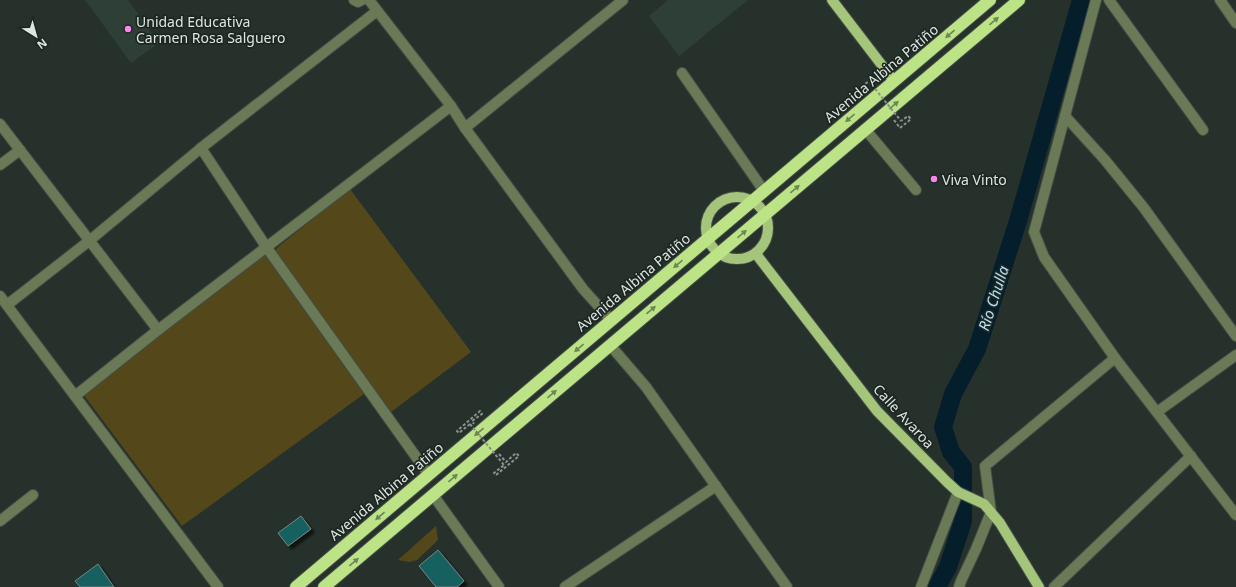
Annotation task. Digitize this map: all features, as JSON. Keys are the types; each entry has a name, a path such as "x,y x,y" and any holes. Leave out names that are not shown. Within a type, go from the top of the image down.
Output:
{"highway":[{"name":"Avenida Albina Patiño","path":"296,587 990,0"},
{"path":"324,587 1019,0"}],"main road":[{"path":"832,0 894,81"},
{"path":"730,197 741,197 752,201 760,206 765,214 769,231 767,240 756,254 747,258 737,260 727,258 711,245 705,233 707,216 712,208 720,201 730,197"},
{"name":"Calle Avaroa","path":"756,254 877,411 958,492 984,504 991,512 1000,523 1039,587"}],"street":[{"path":"354,0 358,2 362,0"},
{"path":"368,0 451,106 465,128 583,289 611,320"},
{"path":"465,128 622,0"},
{"path":"1096,0 1034,232 1044,257 1115,358 1236,515"},
{"path":"1109,0 1203,130"},
{"path":"1220,0 1236,23"},
{"path":"7,305 89,241 201,148 377,10"},
{"path":"682,73 764,191"},
{"path":"75,396 158,330 451,106"},
{"path":"1065,116 1105,160 1144,208 1236,336"},
{"path":"0,124 158,330"},
{"path":"865,130 916,190"},
{"path":"201,148 267,248 428,475"},
{"path":"0,165 20,150"},
{"path":"0,296 218,587"},
{"path":"610,345 646,388 786,587"},
{"path":"1157,412 1236,355"},
{"path":"959,587 960,581 991,512 985,466 1115,358"},
{"path":"1054,587 1191,456"},
{"path":"565,587 716,486"},
{"path":"921,587 958,492"},
{"path":"0,521 33,495"},
{"path":"433,495 499,587"}],"path":[{"path":"872,78 862,86 865,90 872,85 901,121 908,116 910,119 900,128"},
{"path":"472,421 482,414 480,411 457,431 459,433 470,424 504,465 494,473 496,475 519,456 516,453 506,462"}],"shaded area":[{"name":"Unidad Educativa Carmen Rosa Salguero","path":"85,0 128,0 159,43 131,63"},
{"path":"668,0 748,0 679,56 649,16"},
{"path":"350,189 471,352 391,412 274,252 278,247"},
{"path":"265,255 364,394 182,526 83,394 257,258"},
{"path":"436,526 438,540 417,560 409,562 398,560"}],"building":[{"path":"301,516 311,529 288,546 278,533"},
{"path":"438,550 464,581 457,587 436,587 419,566"},
{"path":"98,564 114,587 80,587 75,581"}],"waterway":[{"name":"Río Chulla","path":"937,587 948,567 963,521 963,467 951,452 943,427 953,394 977,349 1018,221 1081,0"}],"place":[{"name":"Unidad Educativa Carmen Rosa Salguero","path":"128,29"},
{"name":"Viva Vinto","path":"934,179"}]}
